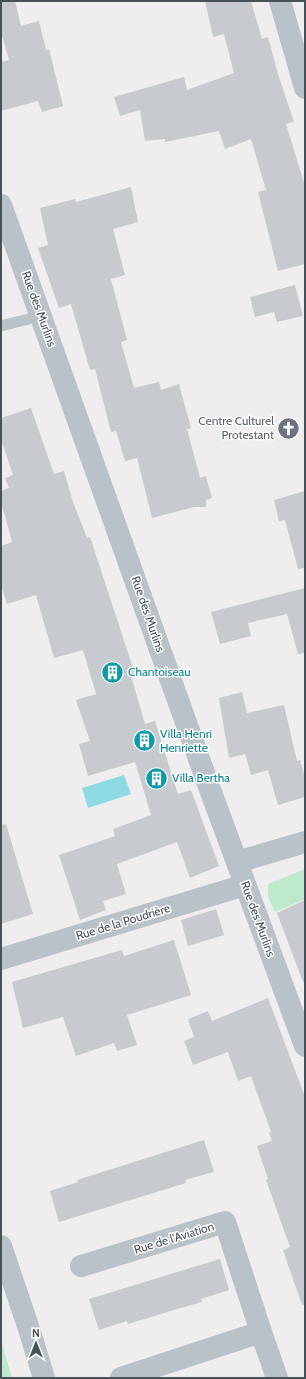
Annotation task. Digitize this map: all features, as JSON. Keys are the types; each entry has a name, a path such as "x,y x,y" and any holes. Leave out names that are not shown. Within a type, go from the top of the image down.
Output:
{"street":[{"path":"280,1 305,88"},
{"name":"Rue des Murlins","path":"1,205 245,885 305,1046"},
{"path":"237,862 305,842"},
{"name":"Rue de la Poudrière","path":"1,959 245,885"},
{"name":"Rue de l'Aviation","path":"80,1266 225,1222 277,1378"},
{"path":"1,1246 44,1378"},
{"path":"121,1378 261,1332"}],"lane":[{"path":"1,326 41,316"}],"green space":[{"path":"305,869 305,899 275,912 268,897 268,884"},
{"path":"1,1340 12,1378 1,1378"}],"water":[{"path":"124,775 131,794 88,808 82,788"}],"building":[{"path":"1,1 15,1 21,26 39,21 46,50 49,49 63,106 42,112 38,101 1,111 1,62 9,60 1,32"},
{"path":"205,1 251,1 262,39 268,37 278,74 294,122 286,124 305,186 305,264 278,271 258,192 266,190 251,139 225,149 219,131 165,142 165,139 145,141 140,110 120,116 114,97 184,77 187,90 234,73 224,34 213,37"},
{"path":"131,187 138,222 113,229 125,275 111,279 127,340 121,342 134,388 159,382 161,390 179,384 191,428 187,429 200,478 206,476 212,498 206,500 206,507 194,507 152,518 137,458 125,461 116,431 111,432 95,369 90,370 71,304 59,308 38,248 48,245 40,208 75,199 76,202"},
{"path":"295,285 303,316 277,322 274,312 255,317 250,297"},
{"path":"31,408 54,474 64,471 73,502 87,538 90,537 135,674 131,676 145,724 155,721 178,794 191,790 219,866 190,878 177,842 117,864 126,894 103,901 106,910 80,920 59,855 115,836 113,829 151,815 135,762 88,776 79,744 90,741 76,700 96,694 83,650 54,658 36,595 7,604 1,585 1,546 12,542 1,502 1,491 9,488 5,478 13,475 1,439 1,418"},
{"path":"305,491 305,568 298,569 285,520 279,521 274,500"},
{"path":"305,588 305,653 298,654 287,614 248,623 251,636 220,644 211,612"},
{"path":"242,692 247,713 284,705 297,761 300,760 305,778 305,797 278,805 268,770 251,775 245,754 229,758 219,698"},
{"path":"6,824 33,914 1,924 1,825"},
{"path":"305,900 305,982 303,982 277,913"},
{"path":"216,909 224,935 188,946 181,920"},
{"path":"174,940 191,995 127,1015 137,1045 117,1051 114,1043 76,1056 63,1017 23,1028 12,982 122,950 124,956"},
{"path":"268,998 305,1097 305,1304 302,1305 283,1250 290,1247 266,1180 268,1179 257,1146 272,1141 269,1133 271,1132 251,1076 238,1081 228,1052 193,1065 184,1041 194,1037 188,1019 208,1011 212,1021"},
{"path":"204,1140 214,1172 185,1180 186,1183 59,1222 50,1191 78,1182 77,1180"},
{"path":"220,1259 229,1290 201,1299 202,1302 128,1324 127,1321 99,1330 89,1299"}],"place":[{"name":"Centre Culturel Protestant","path":"289,428"},
{"name":"Chantoiseau","path":"112,672"},
{"name":"Villa Henri Henriette","path":"145,741"},
{"name":"Villa Bertha","path":"156,778"}]}
